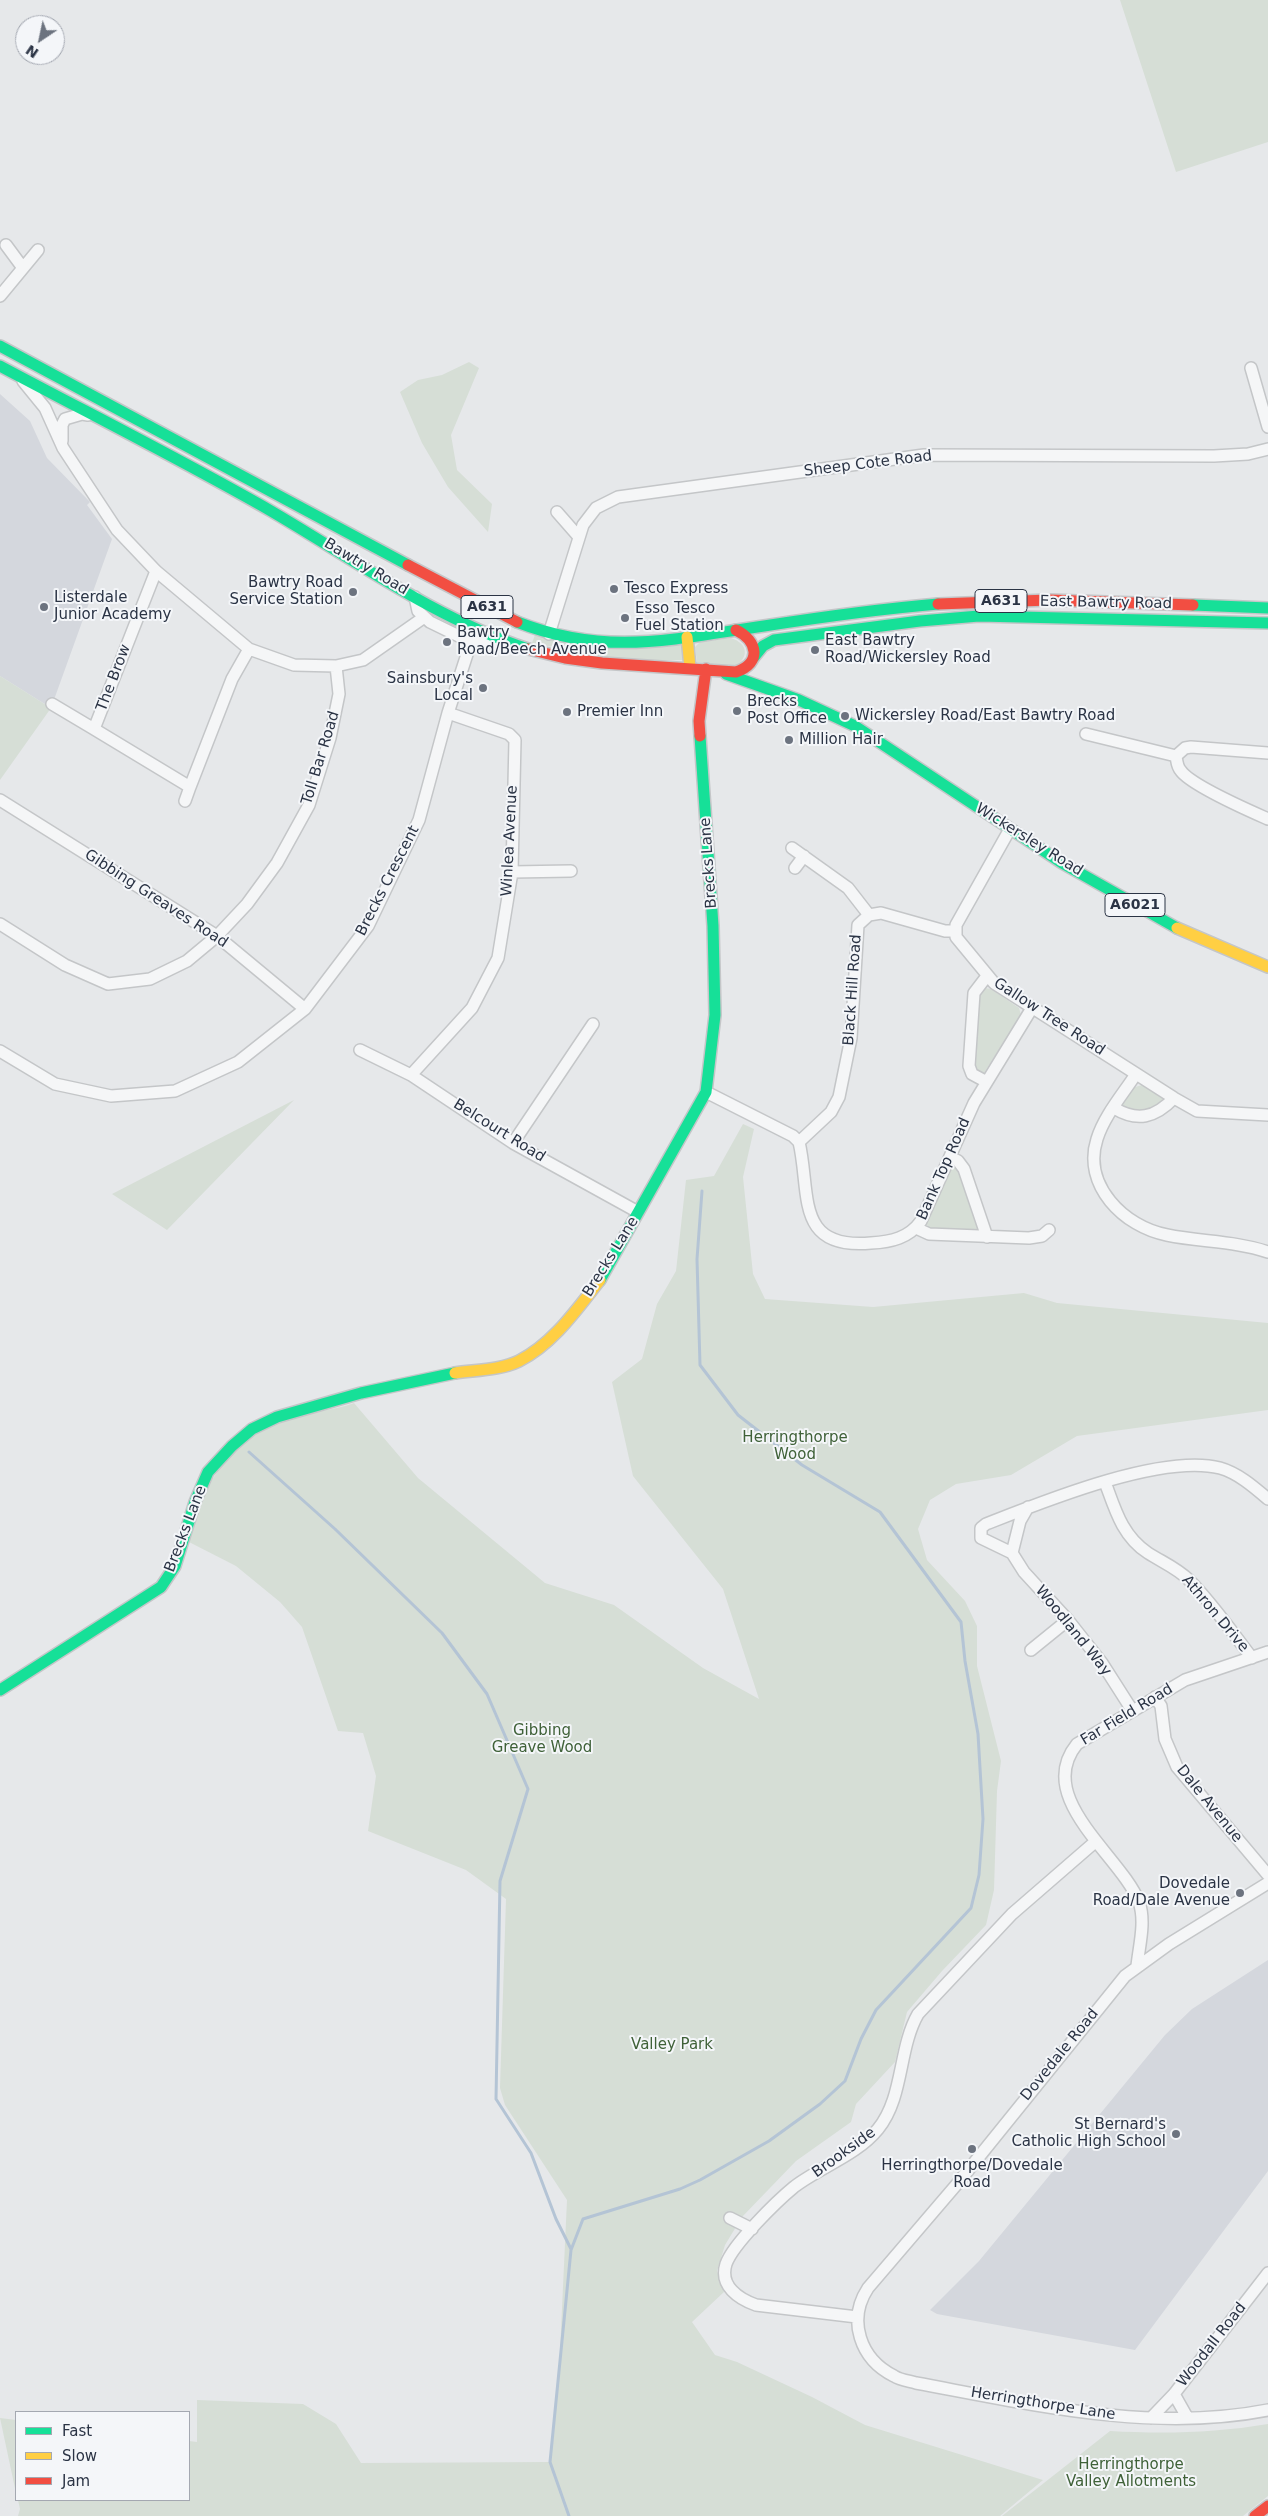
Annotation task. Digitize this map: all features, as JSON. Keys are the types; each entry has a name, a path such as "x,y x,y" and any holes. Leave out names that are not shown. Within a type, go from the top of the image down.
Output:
{"main road":[{"name":"Bawtry Road","path":"0,346 509,618 549,634 586,642 609,644 687,637 736,630"},
{"name":"Bawtry Road","path":"0,366 268,509 413,596 501,640 531,650 588,662 627,666 690,667 726,674"},
{"path":"413,596 407,588 408,579 412,574 420,571"},
{"name":"East Bawtry Road","path":"736,630 914,607 977,601 1268,608"},
{"name":"East Bawtry Road","path":"757,665 763,646 774,640 920,621 979,616 1268,624"},
{"path":"736,630 747,635 753,642 757,665"},
{"path":"687,637 690,667"},
{"name":"A631","path":"726,674 757,665"},
{"name":"Wickersley Road","path":"757,665 798,699"},
{"name":"Brecks Lane","path":"0,1690 161,1587 175,1566 195,1502 208,1472 232,1446 252,1429 276,1417 362,1393 429,1377 518,1362 550,1338 586,1300 603,1276 706,1092 715,1015 714,926 699,721 706,670"},
{"name":"Wickersley Road","path":"726,674 798,699 850,724 1010,829 1156,917 1235,956 1268,967"},
{"path":"1255,2516 1268,2506"}],"street":[{"path":"6,245 24,268"},
{"path":"0,296 38,250"},
{"path":"1251,368 1268,427"},
{"path":"19,376 45,408 63,448 117,530 156,571 249,649 294,664 336,666 363,660 423,618"},
{"path":"63,448 61,433 65,419 82,414 96,417"},
{"name":"Sheep Cote Road","path":"549,634 578,536 587,517 596,508 618,496 924,455 1214,456 1248,454 1268,449"},
{"path":"557,512 578,536"},
{"name":"The Brow","path":"94,729 156,571"},
{"path":"413,596 423,618 471,642 482,643 501,640"},
{"name":"Brecks Crescent","path":"0,1051 55,1084 111,1096 175,1091 238,1062 304,1010 368,926 419,820 448,713 471,642"},
{"path":"185,801 232,679 249,649"},
{"name":"Toll Bar Road","path":"0,924 65,965 108,984 150,980 186,961 217,936 248,904 277,863 309,805 330,738 339,694 336,666"},
{"name":"The Brow","path":"52,704 190,787"},
{"name":"Winlea Avenue","path":"411,1075 472,1008 498,958 512,872 515,740 509,734 448,713"},
{"path":"1086,734 1176,756"},
{"path":"1176,756 1185,748 1192,747 1268,753"},
{"path":"1176,756 1177,764 1185,775 1219,796 1268,819"},
{"name":"Gibbing Greaves Road","path":"0,800 217,936 304,1010"},
{"path":"955,931 956,925 1010,829"},
{"path":"792,848 848,888 869,914"},
{"path":"795,868 804,856"},
{"path":"512,872 571,871"},
{"name":"Black Hill Road","path":"799,1142 831,1112 839,1097 851,1038 856,931 858,925 869,914 881,913 945,931 955,931"},
{"name":"Gallow Tree Road","path":"955,931 959,940 994,983 1174,1098 1197,1111 1268,1115"},
{"path":"985,1081 972,1074 969,1066 974,993 987,976"},
{"name":"Bank Top Road","path":"799,1142 808,1212 812,1222 824,1234 840,1243 858,1244 888,1242 900,1238 916,1228 926,1213 985,1081 1032,1008"},
{"path":"513,1143 593,1024"},
{"name":"Belcourt Road","path":"360,1050 411,1075 513,1143 638,1212"},
{"path":"1136,1074 1100,1131 1094,1152 1094,1166 1102,1192 1112,1205 1136,1223 1166,1235 1234,1243 1268,1252"},
{"path":"706,1092 793,1136 799,1142"},
{"path":"1114,1108 1125,1114 1139,1117 1160,1111 1174,1098"},
{"path":"950,1157 958,1161 964,1169 987,1237"},
{"path":"916,1228 929,1234 1036,1238 1049,1230"},
{"path":"1028,1507 1020,1521 1012,1553 985,1541 980,1533 986,1524 1028,1507 1105,1482 1180,1467 1210,1466 1236,1475 1268,1499"},
{"name":"Athron Drive","path":"1105,1482 1125,1531 1142,1549 1175,1568 1190,1581 1252,1658"},
{"name":"Woodland Way","path":"1012,1553 1024,1572 1068,1620 1102,1663 1132,1710"},
{"path":"1031,1650 1068,1620"},
{"name":"Far Field Road","path":"1137,1966 1143,1920 1140,1904 1118,1866 1080,1822 1071,1801 1066,1766 1070,1753 1077,1744 1132,1710 1202,1673 1268,1652"},
{"name":"Dale Avenue","path":"1155,1697 1161,1706 1165,1739 1177,1767 1190,1785 1268,1875"},
{"name":"Brookside","path":"857,2316 756,2305 743,2300 734,2294 727,2283 725,2274 726,2264 752,2228 795,2186 844,2155 879,2128 891,2105 908,2035 918,2014 1012,1914 1096,1842"},
{"name":"Dovedale Road","path":"857,2316 859,2306 868,2288 957,2184 1116,1986 1137,1966 1268,1883"},
{"path":"730,2218 752,2228"},
{"name":"Woodall Road","path":"1151,2418 1174,2394 1268,2273"},
{"name":"Herringthorpe Lane","path":"857,2316 858,2330 866,2350 874,2362 896,2378 1032,2403 1118,2416 1151,2418 1187,2417 1233,2415 1268,2410"},
{"name":"Woodall Road","path":"1174,2394 1187,2417"}],"shaded area":[{"name":"Listerdale Junior Academy","path":"0,394 30,421 47,458 90,502 87,505 112,539 51,708 0,676"},
{"name":"St Bernard's Catholic High School","path":"1268,1960 1268,2171 1135,2350 937,2314 930,2310 979,2261 1165,2035 1192,2009"}],"green space":[{"path":"1120,0 1268,0 1268,142 1176,172"},
{"path":"469,362 479,368 451,435 457,470 492,504 488,532 448,487 422,443 400,392 418,380 442,375"},
{"path":"535,635 682,644 683,660 620,660 532,643"},
{"path":"731,638 741,644 745,651 742,660 734,667 697,662 695,647 700,642"},
{"path":"0,676 51,708 0,780"},
{"path":"985,988 991,989 1019,1008 1021,1015 984,1073 975,1071 972,1065 978,996"},
{"path":"1142,1085 1162,1097 1163,1102 1150,1111 1124,1108 1122,1102 1132,1088"},
{"path":"294,1100 167,1230 112,1194"},
{"path":"743,1124 754,1129 743,1177 753,1274 765,1299 873,1307 1024,1293 1057,1303 1268,1323 1268,1410 1077,1436 1011,1475 956,1484 930,1500 918,1529 927,1560 965,1601 977,1626 977,1666 1001,1761 997,1791 994,1890 986,1925 942,1971 907,2012 895,2062 856,2104 851,2122 796,2161 742,2217 725,2245 717,2271 724,2292 692,2322 715,2355 737,2362 812,2397 865,2425 1043,2480 1000,2516 18,2516 20,2509 18,2501 190,2501 190,2441 197,2442 197,2400 303,2404 336,2424 361,2463 550,2462 560,2352 567,2200 505,2105 500,2088 506,1899 466,1870 368,1831 376,1776 363,1733 338,1731 302,1627 280,1602 236,1566 189,1542 204,1494 221,1467 245,1443 272,1425 287,1419 354,1403 418,1478 545,1583 614,1605 703,1668 759,1699 723,1589 633,1476 612,1382 642,1359 657,1304 676,1271 686,1180 714,1176"},
{"path":"952,1166 959,1168 979,1229 977,1232 936,1230 929,1228 926,1223"},
{"path":"0,2418 15,2420 15,2488"},
{"name":"Herringthorpe Valley Allotments","path":"1268,2424 1268,2496 1243,2516 1002,2516 1110,2431 1189,2432"}],"waterway":[{"path":"569,2516 550,2462 571,2250 583,2219 680,2189 700,2180 769,2141 820,2104 845,2081 861,2039 876,2010 971,1908 979,1875 983,1819 978,1734 965,1661 961,1622 880,1512 802,1465 738,1415 700,1365 697,1259 702,1191"},
{"path":"249,1452 335,1529 442,1633 487,1694 528,1789 500,1881 496,2099 531,2153 556,2219 571,2249"}],"traffic: fast":[{"path":"0,346 408,565"},
{"path":"0,366 237,492 428,605 461,622 528,649"},
{"path":"517,622 550,633 581,639 640,642 670,640 808,619 938,604"},
{"path":"1193,605 1268,608"},
{"path":"754,657 763,646 774,640 920,621 979,616 1268,623"},
{"path":"726,674 799,700 855,726 1062,863 1177,928"},
{"path":"600,1280 706,1092 715,1015 713,926 700,736"},
{"path":"0,1690 161,1587 175,1566 195,1502 208,1472 232,1446 252,1429 277,1417 361,1393 455,1373"}],"traffic: slow":[{"path":"687,637 690,667"},
{"path":"1177,928 1268,967"},
{"path":"455,1373 504,1366 519,1361 531,1354 554,1336 600,1280"}],"traffic: jam":[{"path":"408,565 517,622"},
{"path":"938,604 1049,600 1193,605"},
{"path":"528,649 565,658 602,663 736,672 750,663 754,652 749,640 736,630"},
{"path":"700,736 699,721 706,669"},
{"path":"1255,2516 1268,2506"}],"place":[{"name":"Tesco Express","path":"614,589"},
{"name":"Bawtry Road Service Station","path":"353,592"},
{"name":"Listerdale Junior Academy","path":"44,607"},
{"name":"Esso Tesco Fuel Station","path":"625,618"},
{"name":"Bawtry Road/Beech Avenue","path":"447,642"},
{"name":"East Bawtry Road/Wickersley Road","path":"815,650"},
{"name":"Sainsbury's Local","path":"483,688"},
{"name":"Brecks Post Office","path":"737,711"},
{"name":"Premier Inn","path":"567,712"},
{"name":"Wickersley Road/East Bawtry Road","path":"845,716"},
{"name":"Million Hair","path":"789,740"},
{"name":"Dovedale Road/Dale Avenue","path":"1240,1893"},
{"name":"St Bernard's Catholic High School","path":"1176,2134"},
{"name":"Herringthorpe/Dovedale Road","path":"972,2149"}],"park label":[{"name":"Herringthorpe Wood","path":"795,1446"},
{"name":"Gibbing Greave Wood","path":"542,1740"},
{"name":"Valley Park","path":"672,2045"}]}
